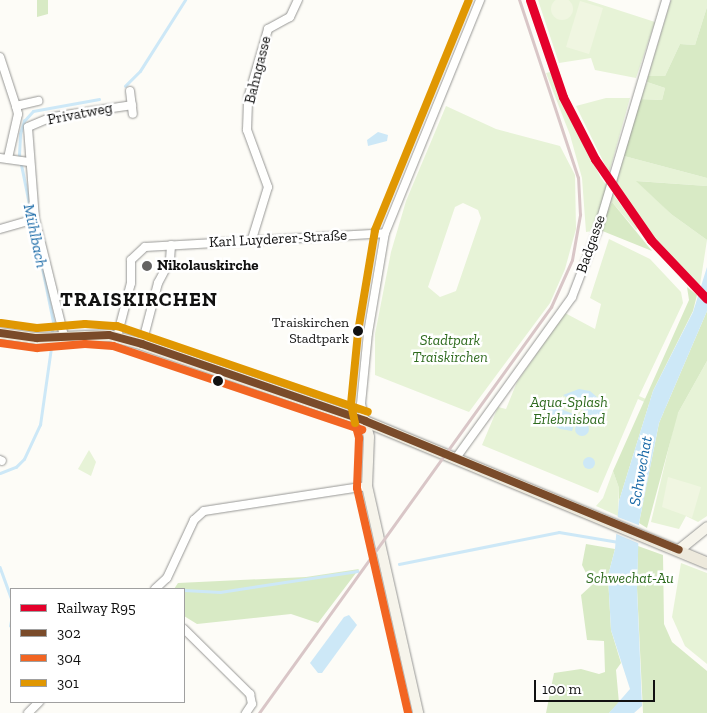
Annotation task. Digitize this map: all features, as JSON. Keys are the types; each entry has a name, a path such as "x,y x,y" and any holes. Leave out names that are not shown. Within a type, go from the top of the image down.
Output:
{"main road":[{"path":"0,333 15,337 119,331 142,344 365,421 606,519 707,563"}],"street":[{"name":"Bahngasse","path":"252,239 268,187 247,130 248,98 268,29 290,17 298,0"},
{"path":"418,713 367,486 369,437 361,404 368,333 385,233 480,0"},
{"name":"Badgasse","path":"456,458 572,297 597,232 666,0"},
{"path":"0,57 18,114 15,160 32,220 57,336"},
{"path":"130,91 133,114"},
{"path":"16,106 38,101"},
{"name":"Privatweg","path":"15,160 28,127 52,117 132,104"},
{"path":"0,229 32,220"},
{"name":"Karl Luyderer-Straße","path":"119,331 131,283 133,256 145,247 252,239 385,233"},
{"path":"142,344 158,282 170,260 171,245"},
{"path":"156,588 167,578 194,520 204,511 367,486"},
{"path":"679,550 707,527"},
{"path":"185,630 250,694 252,704 246,713"},
{"path":"28,713 38,703"}],"green space":[{"path":"566,-1 573,9 570,17 562,20 554,17 551,9 554,1"},
{"path":"37,0 48,0 48,14 37,17"},
{"path":"538,0 587,0 655,22 636,78 595,70 591,58 559,63"},
{"path":"671,0 707,0 707,7 695,45 680,44 665,76 648,76"},
{"path":"580,1 603,8 589,54 566,47"},
{"path":"707,7 707,178 624,156 639,99 662,100 665,88 647,82 648,76 665,76 680,44 695,45"},
{"path":"550,72 601,178 638,228 636,230 612,202 600,230 586,232 582,178 570,135 546,73"},
{"path":"647,82 665,88 662,100 639,99"},
{"path":"606,98 630,98 609,173 576,106"},
{"name":"Stadtpark Traiskirchen","path":"446,106 496,129 560,146 575,175 576,229 565,269 550,303 469,412 375,375 375,334 391,252 406,201","holes":["463,203 478,210 481,218 456,291 440,297 428,287 455,207"]},
{"path":"624,156 707,178 707,186 637,181 671,214 707,240 700,285 691,279 658,242 613,182"},
{"path":"636,181 707,186 707,240 671,214"},
{"path":"612,202 652,251 600,230"},
{"name":"Aqua-Splash Erlebnisbad","path":"609,239 650,259 681,292 683,303 639,396 678,413 707,361 707,516 698,522 686,516 679,529 651,522 676,417 638,399 598,493 482,445 498,407 506,409 517,382 565,313 595,329 601,304 590,298"},
{"path":"687,287 697,295 693,311 653,391 619,501 619,488 613,471 689,300"},
{"path":"707,311 707,361 678,413 647,528 639,523 659,423"},
{"path":"89,450 96,462 91,476 78,469"},
{"path":"613,471 619,488 618,516 596,506 603,498"},
{"path":"668,477 701,487 692,518 662,507"},
{"path":"586,544 615,549 608,576 611,630 621,663 616,670 619,703 609,713 546,713 554,673 581,669 599,674 605,672 604,641 587,640 581,595 592,585 582,565"},
{"path":"638,546 663,555 664,624 672,642 707,671 707,713 643,713 637,588"},
{"path":"681,563 707,573 707,664 685,646 672,617"},
{"path":"359,569 318,623 291,614 197,624 185,617 185,588 175,588 178,583 306,577"}],"water":[{"path":"378,132 388,135 387,141 368,146 367,140"},
{"name":"Schwechat","path":"707,267 707,311 659,423 639,523 637,588 642,706 634,713 609,713 630,689 611,630 608,576 615,549 619,501 653,391 693,312"},
{"path":"579,389 590,391 598,398 603,408 603,423 592,415 585,415 583,407 563,395"},
{"path":"549,404 578,416 572,431 560,429 543,419"},
{"path":"579,422 585,422 589,429 585,436 579,436 575,432 575,426"},
{"path":"591,457 594,458 594,468 587,469 584,468 583,461 584,458"},
{"path":"349,615 357,625 322,673 318,673 310,663 344,617"}],"pier":[{"path":"615,516 641,526 640,544 614,533"}],"waterway":[{"name":"Mühlbach","path":"125,86 140,71 185,0"},
{"name":"Mühlbach","path":"52,333 53,322 19,155 20,134 24,121 33,111 99,99"},
{"name":"Mühlbach","path":"0,473 16,467 24,459 40,425 52,341"},
{"path":"399,564 559,532 618,542"},
{"name":"Mühlbach","path":"0,567 10,594"},
{"path":"185,590 220,592 357,571"}],"railway":[{"path":"259,713 551,307 572,260 580,215 578,178 519,0"}],"rail line":[{"name":"R95","path":"530,0 563,97 595,159 651,240 707,299"}],"transit line":[{"name":"301","path":"355,423 351,404 358,332 375,230 469,0"},
{"name":"301","path":"1,323 37,328 85,324 117,326 368,412"},
{"name":"302","path":"0,333 37,338 109,335 142,344 365,421 679,550"},
{"name":"304","path":"0,343 37,348 85,344 113,346 362,430"},
{"name":"304","path":"355,423 359,438 357,488 408,713"}],"place":[{"name":"Nikolauskirche","path":"147,266"},
{"name":"Traiskirchen Stadtpark","path":"358,331"}],"district":[{"name":"TRAISKIRCHEN","path":"139,299"}],"park label":[{"name":"Schwechat-Au","path":"630,579"}]}
